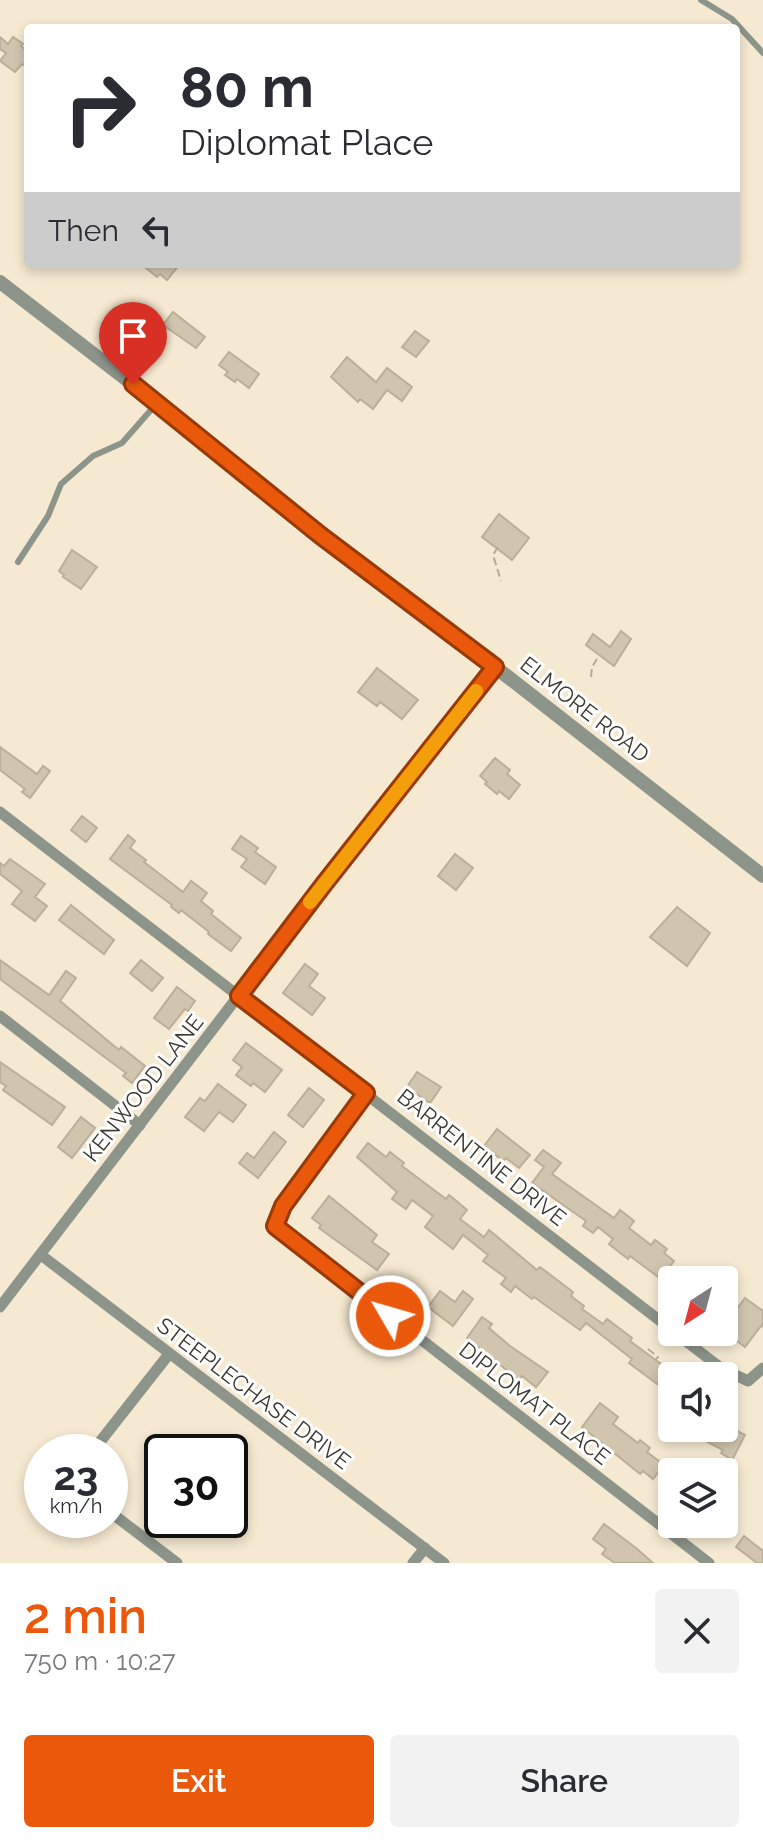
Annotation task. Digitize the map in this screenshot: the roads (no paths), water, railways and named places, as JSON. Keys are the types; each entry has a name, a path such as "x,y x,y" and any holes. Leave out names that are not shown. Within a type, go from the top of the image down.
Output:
{"street":[{"name":"ELMORE ROAD","path":"0,282 157,403 320,535 763,876"},
{"name":"KENWOOD LANE","path":"0,1307 324,884 495,667"},
{"name":"BARRENTINE DRIVE","path":"0,812 658,1319"},
{"path":"0,1016 140,1125"},
{"name":"DIPLOMAT PLACE","path":"366,1093 283,1206 275,1226 709,1563"},
{"name":"STEEPLECHASE DRIVE","path":"41,1255 444,1563"},
{"name":"BARRENTINE DRIVE","path":"692,1346 721,1368 748,1381 763,1368"},
{"path":"106,1434 169,1354"},
{"path":"128,1526 177,1563"},
{"path":"413,1563 425,1548"}],"lane":[{"path":"701,0 737,24"},
{"path":"740,28 763,53"},
{"path":"18,562 48,516 61,484 93,456 122,443 157,403"}]}
